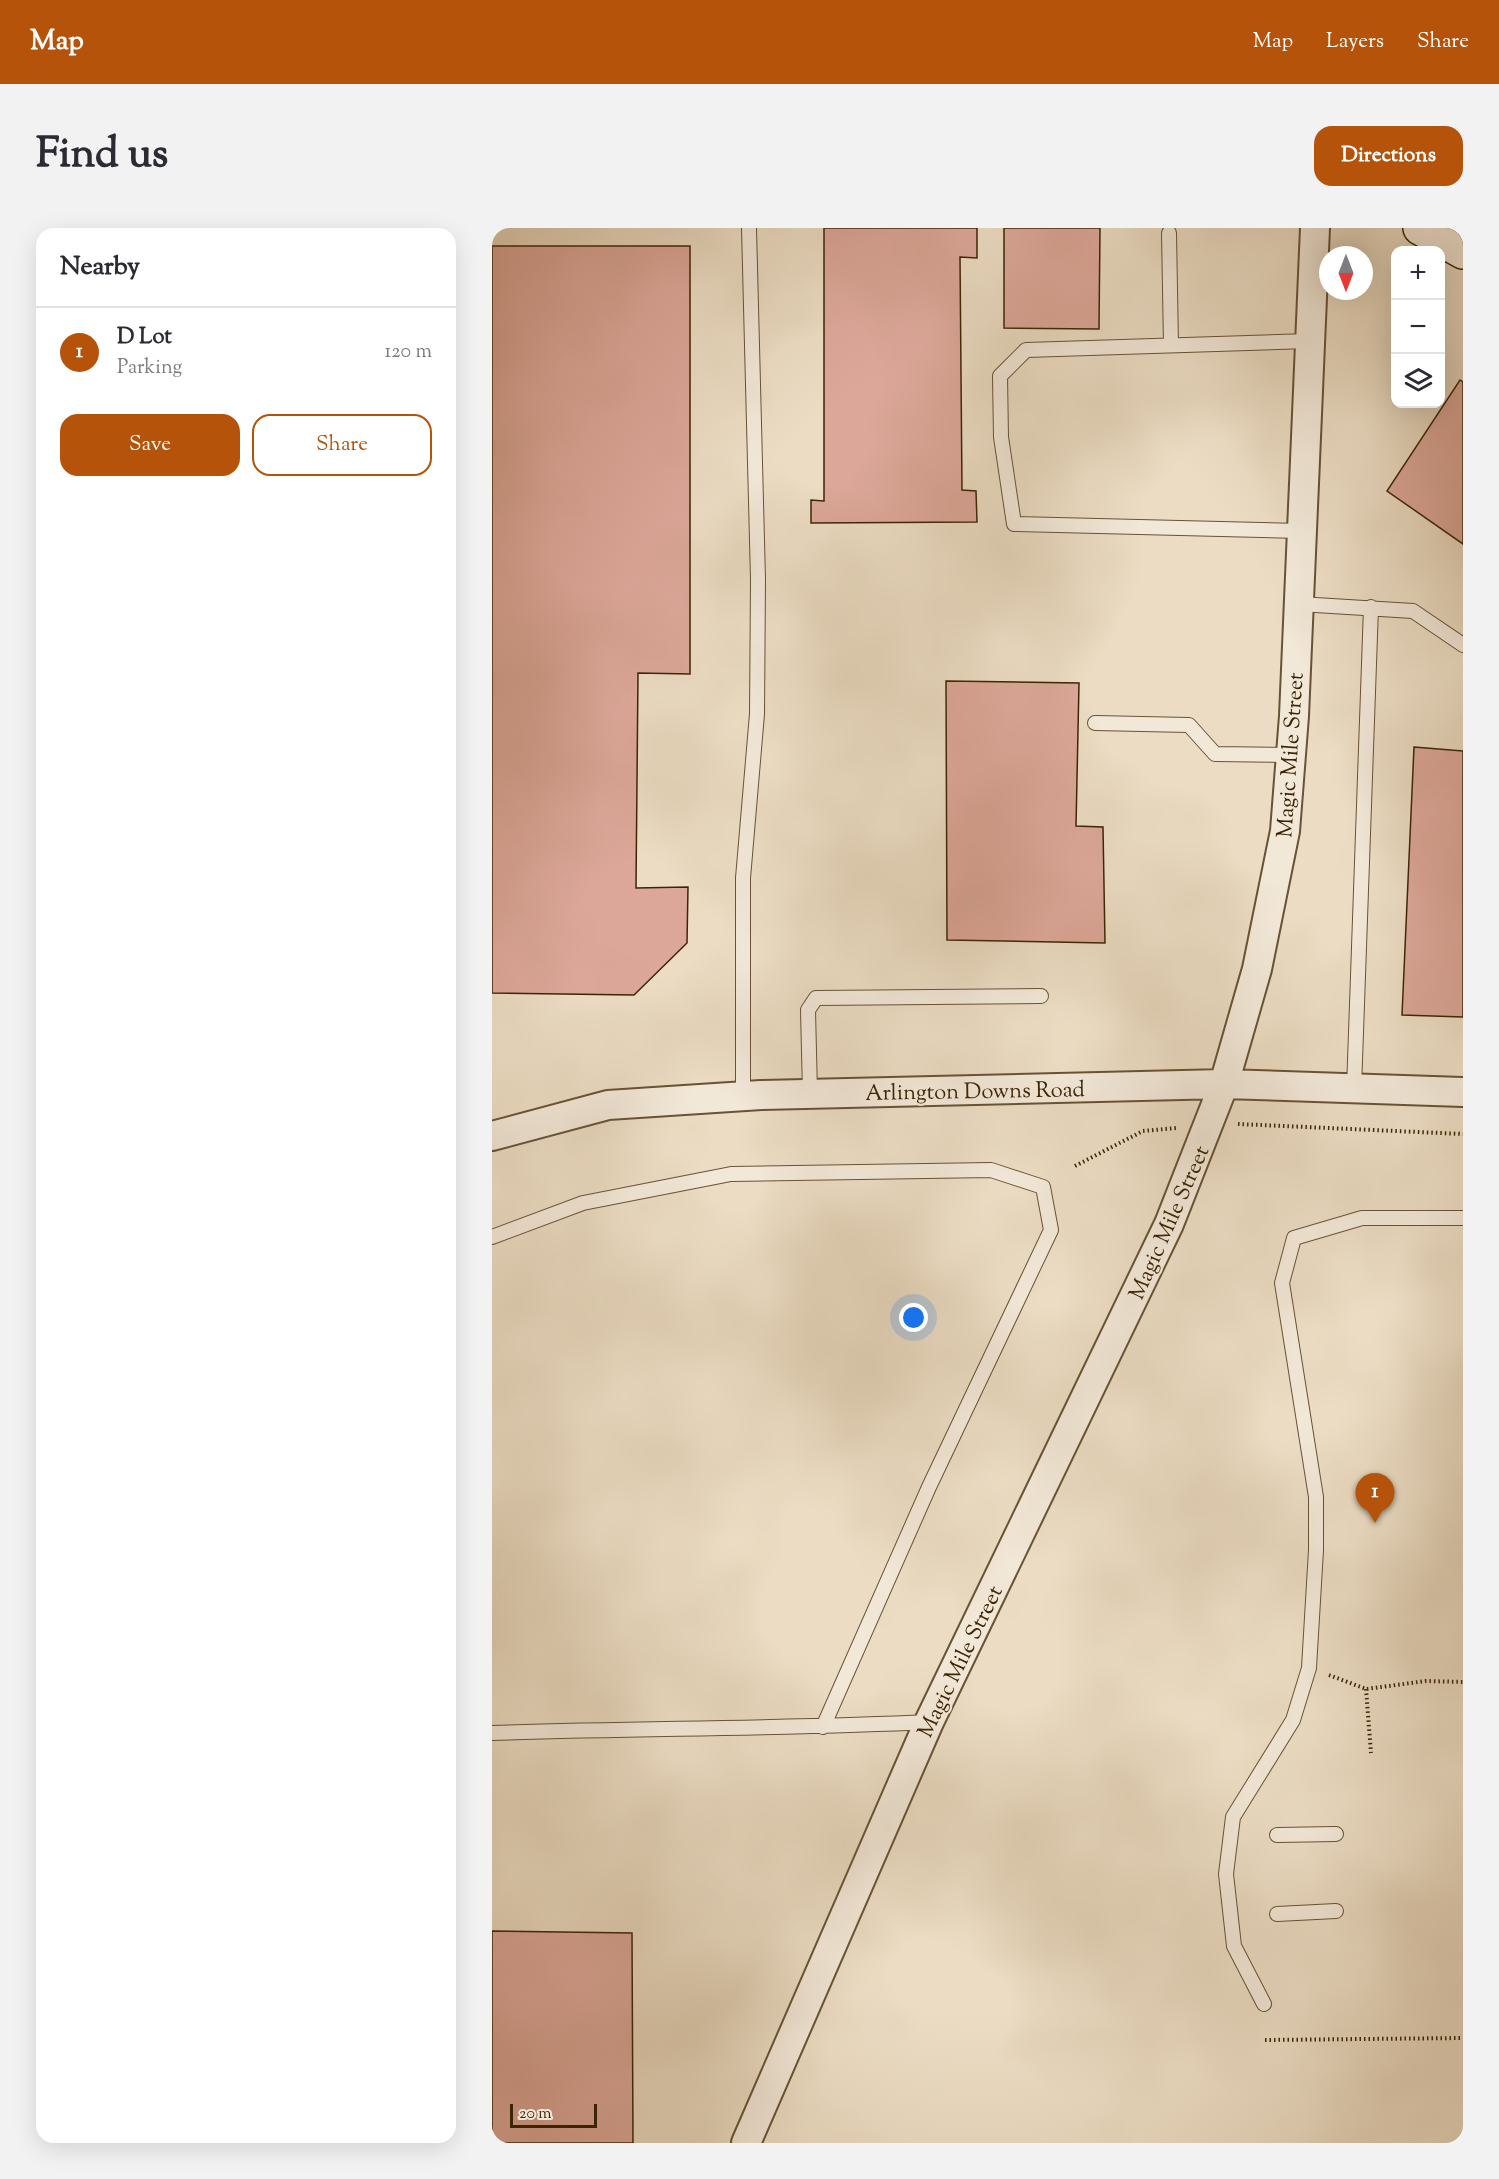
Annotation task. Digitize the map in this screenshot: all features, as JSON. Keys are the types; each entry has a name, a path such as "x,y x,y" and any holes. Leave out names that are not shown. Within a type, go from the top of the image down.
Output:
{"main road":[{"path":"1420,228 1463,252"}],"street":[{"name":"Magic Mile Street","path":"746,2143 929,1722 1152,1262 1210,1125 1224,1084 1257,969 1285,831 1292,755 1315,228"},
{"name":"Arlington Downs Road","path":"492,1136 608,1104 743,1096 1224,1084 1463,1092"}],"lane":[{"path":"743,1096 743,878 757,714 758,580 749,228"},
{"path":"1169,233 1171,345"},
{"path":"1302,531 1014,524 1000,437 1000,376 1026,350 1310,341"},
{"path":"1299,604 1413,611 1463,645"},
{"path":"1354,1089 1371,607"},
{"path":"1095,723 1189,724 1215,754 1292,755"},
{"path":"810,1093 808,1010 816,998 1041,996"},
{"path":"492,1238 583,1203 731,1174 991,1170 1043,1187 1052,1230 929,1487 823,1728"},
{"path":"1264,2004 1234,1946 1226,1874 1233,1817 1293,1720 1308,1668 1316,1550 1316,1497 1282,1283 1294,1238 1362,1218 1463,1218"},
{"path":"492,1733 689,1727 823,1728 929,1722"},
{"path":"1277,1835 1336,1834"},
{"path":"1277,1914 1336,1911"}],"path":[{"path":"1075,1166 1143,1131 1210,1125 1259,1122 1463,1134"},
{"path":"1308,1668 1366,1689 1426,1681 1463,1683"},
{"path":"1366,1689 1371,1753"},
{"path":"1265,2040 1463,2038"}],"building":[{"path":"824,228 977,228 977,258 960,257 962,490 976,491 977,522 811,523 811,500 824,501"},
{"path":"1004,228 1100,228 1099,329 1004,328"},
{"path":"492,246 690,246 690,674 638,673 636,888 688,887 687,943 634,995 492,993"},
{"path":"1460,380 1463,382 1463,544 1387,491 1442,408 1445,408 1445,403"},
{"path":"946,681 1079,683 1076,826 1103,827 1105,943 947,940"},
{"path":"1414,747 1463,751 1463,1017 1402,1015"},
{"path":"492,1931 632,1933 633,2143 492,2143"}],"place":[{"name":"D Lot","path":"1375,1523"}]}
